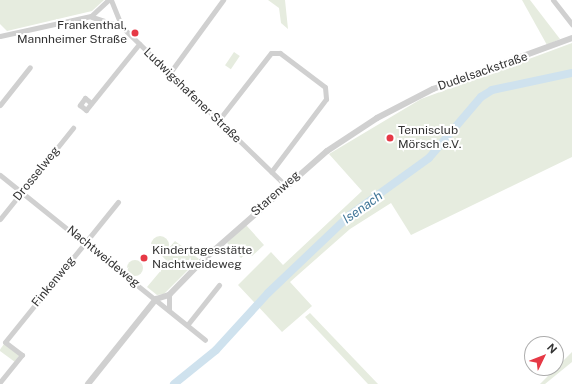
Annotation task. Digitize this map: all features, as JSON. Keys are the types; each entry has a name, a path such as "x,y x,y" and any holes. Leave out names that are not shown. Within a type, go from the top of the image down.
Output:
{"street":[{"path":"92,16 109,0"},
{"name":"Ludwigshafener Straße","path":"109,0 122,27 284,185"},
{"path":"169,74 223,0"},
{"path":"553,0 572,24"},
{"path":"0,36 92,16 107,19 122,27"},
{"name":"Dudelsackstraße","path":"395,108 433,89 572,38"},
{"path":"91,103 139,44"},
{"path":"218,121 271,53 280,53 325,87 326,99 271,172"},
{"path":"0,105 30,67"},
{"name":"Starenweg","path":"169,296 284,185 327,151 395,108"},
{"name":"Drosselweg","path":"0,219 73,128"},
{"name":"Nachtweideweg","path":"0,174 188,324 205,340"},
{"name":"Finkenweg","path":"0,382 22,355 5,342 118,202"},
{"path":"188,324 219,285"},
{"path":"88,384 156,299 169,296 170,310"}],"shaded area":[{"path":"0,0 104,0 92,11 7,31 0,24"},
{"path":"268,0 285,0 288,29 281,23 279,8"},
{"path":"522,0 530,0 560,39 547,45"},
{"path":"572,43 572,157 411,235 391,203 350,229 290,282 312,306 282,332 238,285 271,252 283,265 362,191 329,154 421,99"},
{"path":"234,52 240,56 231,69 225,65"},
{"path":"246,225 264,245 252,256 248,252 241,258 227,243"},
{"path":"160,236 166,239 169,245 166,251 160,254 154,251 151,245 154,239"},
{"path":"175,241 199,259 164,294 157,295 147,287 168,262 162,256"},
{"path":"135,260 141,262 143,268 141,274 135,276 129,274 127,268 129,262"},
{"path":"310,313 378,384 368,384 305,317"},
{"path":"4,344 19,355 15,362 0,351"},
{"path":"572,352 572,362 564,369 564,360"},
{"path":"548,376 555,376 545,384 540,384"}],"waterway":[{"name":"Isenach","path":"174,384 216,350 268,293 350,215 429,158 481,97 492,90 572,73"}],"place":[{"name":"Frankenthal, Mannheimer Straße","path":"135,33"},
{"name":"Tennisclub Mörsch e.V.","path":"390,138"},
{"name":"Kindertagesstätte Nachtweideweg","path":"144,258"}]}
